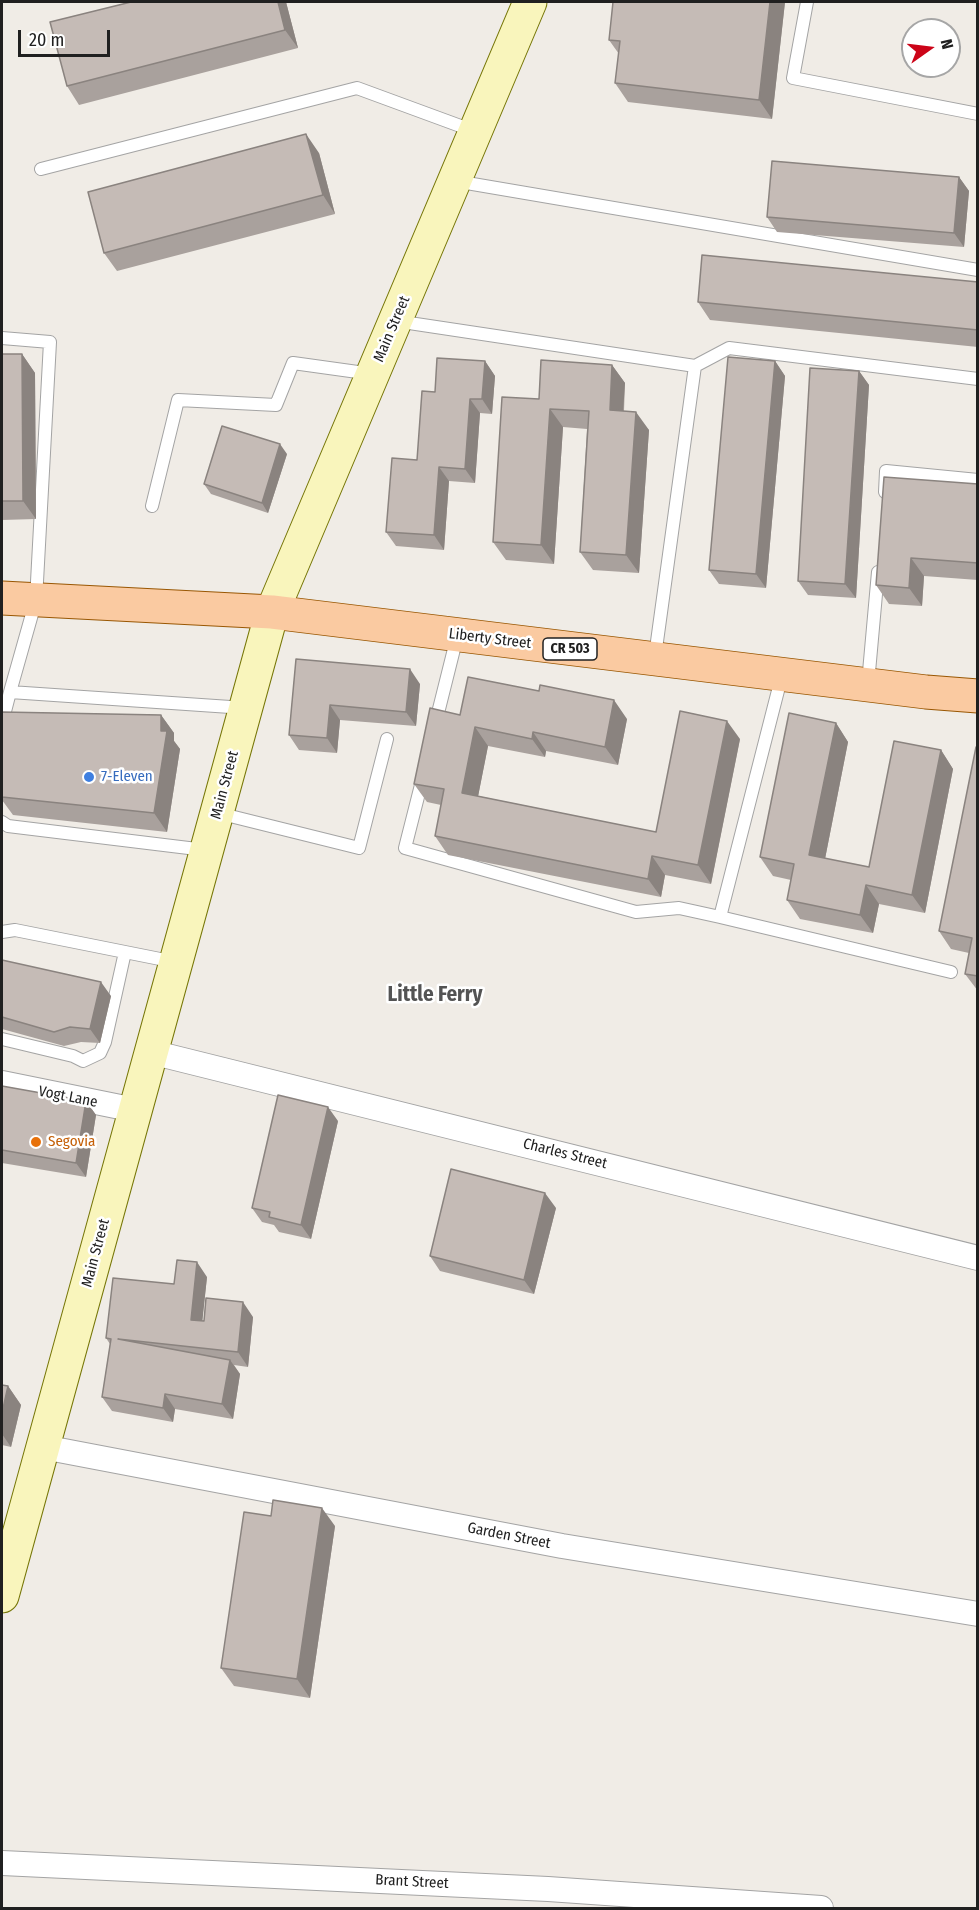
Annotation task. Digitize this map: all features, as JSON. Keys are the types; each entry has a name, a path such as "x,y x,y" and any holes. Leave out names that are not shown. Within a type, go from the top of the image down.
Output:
{"main road":[{"name":"Liberty Street","path":"2,598 272,612 868,685 978,696"}],"street":[{"name":"Main Street","path":"2,1596 10,1534 43,1447 272,612 530,2"},
{"name":"Charles Street","path":"151,1052 978,1258"},
{"name":"Vogt Lane","path":"2,1083 135,1110"},
{"name":"Garden Street","path":"43,1447 562,1546 978,1614"},
{"name":"Brant Street","path":"2,1863 548,1889 821,1908"}],"lane":[{"path":"807,2 793,78 978,114"},
{"path":"41,169 357,88 475,131"},
{"path":"454,181 978,270"},
{"path":"395,321 695,366 729,348 978,380"},
{"path":"2,338 50,342 36,600 2,723"},
{"path":"152,506 178,400 276,405 293,363 373,374"},
{"path":"655,659 695,366"},
{"path":"883,506 886,471 978,480"},
{"path":"868,685 879,554"},
{"path":"433,736 457,635"},
{"path":"720,917 783,674"},
{"path":"10,692 246,708"},
{"path":"217,813 359,848 387,739"},
{"path":"424,769 405,848 636,912 679,908 951,972"},
{"path":"2,822 8,826 206,850"},
{"path":"2,932 15,930 176,962"},
{"path":"2,1039 73,1056 83,1061 100,1053 105,1042 125,952"}],"building":[{"path":"131,2 278,2 285,30 67,86 50,22"},
{"path":"613,2 770,2 759,100 615,83 620,41 609,40"},
{"path":"306,134 323,195 104,253 88,192"},
{"path":"772,161 959,177 954,233 767,217"},
{"path":"702,255 978,282 978,330 698,302"},
{"path":"2,354 22,354 23,501 2,501"},
{"path":"728,357 775,361 756,574 709,570"},
{"path":"437,358 485,361 482,399 470,399 465,469 439,467 434,535 386,532 392,458 417,460 422,391 435,392"},
{"path":"541,360 612,365 610,410 636,412 626,555 580,552 589,411 550,409 541,545 493,542 502,397 539,399"},
{"path":"810,368 859,371 845,584 798,581"},
{"path":"222,426 280,444 262,503 204,484"},
{"path":"884,477 978,484 978,563 911,558 909,588 876,585"},
{"path":"296,659 410,669 406,712 330,705 327,738 289,735"},
{"path":"468,677 539,691 540,685 614,700 605,747 533,732 532,739 475,727 462,793 656,832 680,711 727,721 698,865 652,856 648,879 435,836 444,789 414,784 430,708 460,715"},
{"path":"2,712 161,715 161,731 167,731 154,813 2,797"},
{"path":"789,713 836,723 809,855 869,867 894,741 941,750 912,895 866,885 860,915 787,900 794,864 760,857"},
{"path":"976,747 978,747 978,976 965,974 972,938 939,931"},
{"path":"2,960 101,982 90,1029 70,1027 54,1032 2,1017"},
{"path":"2,1086 86,1101 76,1163 2,1150"},
{"path":"278,1095 328,1107 301,1225 269,1217 270,1212 252,1208"},
{"path":"451,1169 545,1193 524,1280 430,1256"},
{"path":"177,1260 197,1262 191,1320 204,1321 206,1298 243,1302 238,1352 118,1339 230,1360 222,1404 165,1394 163,1408 102,1397 111,1339 106,1338 113,1278 174,1284"},
{"path":"2,1385 8,1386 2,1413"},
{"path":"273,1500 322,1508 297,1679 221,1668 244,1512 271,1516"}],"place":[{"name":"7-Eleven","path":"89,777"},
{"name":"Segovia","path":"36,1142"}],"district":[{"name":"Little Ferry","path":"435,995"}]}
